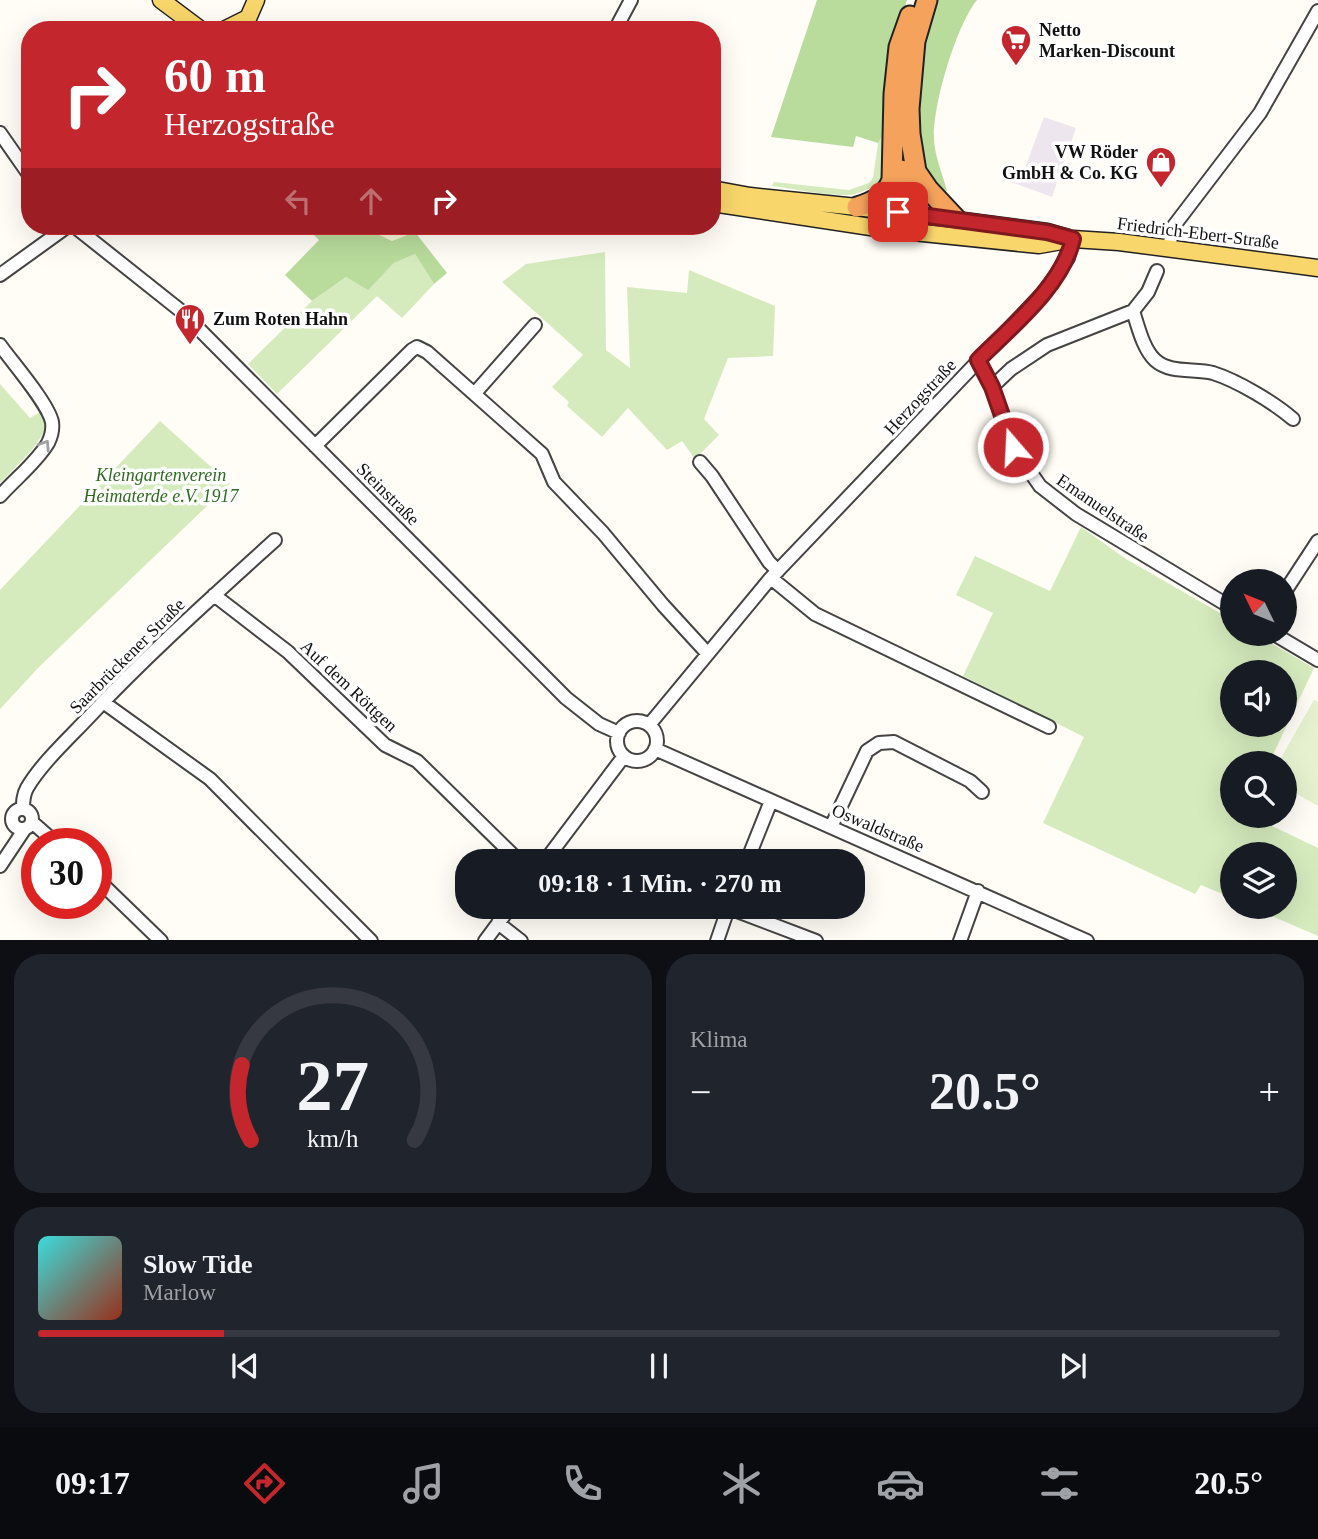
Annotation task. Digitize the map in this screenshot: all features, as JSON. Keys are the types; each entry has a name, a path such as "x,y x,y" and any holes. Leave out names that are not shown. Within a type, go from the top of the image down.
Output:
{"highway":[{"path":"901,220 919,190 910,134 911,74 918,3"},
{"path":"857,207 878,198 889,188 892,180 894,93 899,47 918,3"},
{"path":"901,220 904,53 918,3"},
{"path":"916,171 928,189 957,220"}],"main road":[{"path":"146,0 173,21"},
{"path":"161,0 189,21"},
{"path":"250,21 256,0"},
{"name":"Friedrich-Ebert-Straße","path":"721,190 857,207 901,220"},
{"name":"Friedrich-Ebert-Straße","path":"721,199 901,220 1039,245 1073,239"},
{"name":"Friedrich-Ebert-Straße","path":"721,204 901,220 957,220 1047,232 1073,239 1169,248 1318,268"}],"street":[{"path":"620,21 631,0"},
{"path":"1169,248 1173,227 1260,113 1318,11"},
{"path":"0,133 21,163"},
{"path":"0,275 56,235"},
{"name":"Steinstraße","path":"86,235 181,311 566,698 599,724 619,733"},
{"name":"Herzogstraße","path":"649,724 774,574 1045,291 1069,258 1073,239"},
{"path":"992,387 1011,369 1046,345 1133,311 1148,292 1157,271"},
{"path":"1133,311 1148,351 1153,359 1163,366 1212,373 1270,403 1293,419"},
{"path":"475,393 535,325"},
{"path":"0,345 44,407 52,421 52,434 41,451 0,496"},
{"path":"315,446 412,349 417,347 427,352 542,454 554,482 603,533 663,606 707,653"},
{"name":"Emanuelstraße","path":"978,360 992,387 1013,447 1040,486 1086,520 1220,601"},
{"path":"700,462 769,562 774,574 815,614 1049,727"},
{"name":"Saarbrückener Straße","path":"31,828 28,826 31,813 23,809 23,796 27,787 63,744 214,595 275,540"},
{"path":"1297,573 1318,541"},
{"name":"Auf dem Röttgen","path":"214,595 288,652 385,745 417,761 507,849"},
{"path":"1294,646 1318,660"},
{"path":"103,702 210,779 371,940"},
{"path":"631,722 649,724 656,734 655,749 649,757 636,761 624,756 617,743 619,733 631,722"},
{"path":"831,827 867,751 879,743 894,742 970,781 982,792"},
{"name":"Oswaldstraße","path":"655,749 1087,940"},
{"path":"554,849 624,756"},
{"path":"752,849 771,802"},
{"path":"0,866 28,826"},
{"path":"960,940 978,891"},
{"path":"112,893 161,940"},
{"path":"485,940 501,919"},
{"path":"717,940 725,919"},
{"path":"761,919 816,940"},
{"path":"498,923 521,940"}],"shaded area":[{"path":"1044,117 1076,128 1052,197 1011,182 1014,174 1022,176"},
{"path":"379,235 407,235 392,241"}],"green space":[{"path":"817,0 907,0 893,50 883,135 878,143 856,136 853,147 771,137"},
{"path":"934,0 977,0 954,46 937,106 934,145 947,191 936,193 924,176 915,97 929,9"},
{"path":"885,107 887,170 882,185 845,195 772,186 774,182 849,190 869,183 873,178 878,143 883,135"},
{"path":"314,235 379,235 392,241 407,235 417,235 447,273 434,284 415,254 394,263 368,290 346,277 312,301 285,275 319,240"},
{"path":"605,252 606,350 630,368 627,287 687,293 689,270 775,306 773,356 728,358 704,419 719,435 695,459 682,441 667,450 628,408 602,437 567,406 569,402 552,387 583,355 502,282 526,264"},
{"path":"415,254 434,284 402,318 377,296 277,394 248,364 312,301 346,277 368,289 394,263"},
{"path":"0,384 30,418 42,411 47,428 32,450 0,483"},
{"name":"Kleingartenverein Heimaterde e.V. 1917","path":"160,421 230,484 39,667 0,709 0,590"},
{"path":"1081,527 1126,559 1220,613 1220,646 1276,646 1314,668 1297,704 1297,660 1220,660 1220,737 1281,737 1275,751 1220,751 1220,828 1276,828 1318,848 1318,936 1279,919 1297,919 1297,842 1220,842 1220,893 1201,885 1195,894 1043,823 1084,737 963,676 993,613 956,595 975,556 1050,591"},
{"path":"1314,700 1318,702 1318,806 1297,794 1297,751 1285,751 1293,737 1297,737 1297,730"}],"place":[{"name":"Netto Marken-Discount","path":"1016,67"},
{"name":"VW Röder GmbH & Co. KG","path":"1161,189"},
{"name":"Zum Roten Hahn","path":"190,346"}],"route":[{"path":"898,212 1047,232 1073,239 1069,258 1061,271 978,360 992,387 1013,447"}]}
